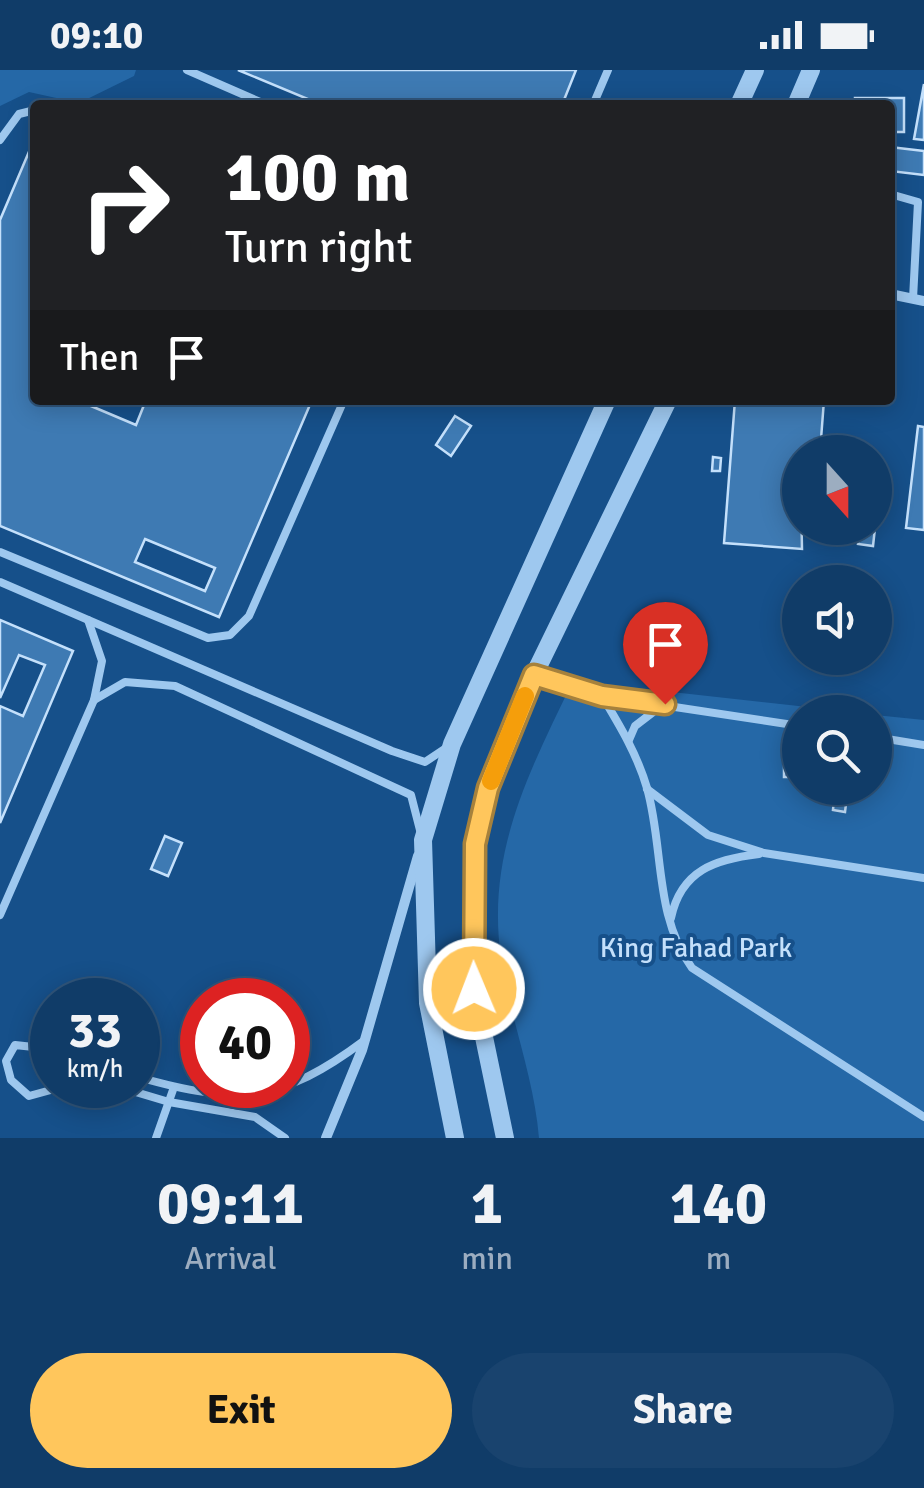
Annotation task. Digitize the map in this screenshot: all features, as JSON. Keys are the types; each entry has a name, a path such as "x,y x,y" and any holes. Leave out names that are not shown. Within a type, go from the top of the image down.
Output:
{"street":[{"path":"741,100 754,70"},
{"path":"798,100 811,70"},
{"path":"326,1138 365,1040 452,744 603,405"},
{"path":"506,1138 474,989 475,844 488,788 534,675 666,405"},
{"path":"422,840 428,1003 455,1138"}],"lane":[{"path":"187,70 256,100"},
{"path":"595,100 608,70"},
{"path":"0,140 19,114 30,111"},
{"path":"895,195 918,202 918,300"},
{"path":"0,552 208,638 230,635 248,616 342,405"},
{"path":"0,582 426,762 452,744"},
{"path":"0,915 94,700 102,661 88,620"},
{"path":"534,675 602,696 782,723"},
{"path":"94,700 125,682 174,686 411,796 422,840"},
{"path":"602,696 629,740 647,789 675,945 692,968 924,1117"},
{"path":"629,740 634,726 651,710 665,704"},
{"path":"892,740 924,745"},
{"path":"647,789 708,836 764,853 924,878"},
{"path":"670,924 674,902 698,871 717,859 764,853"},
{"path":"160,1083 219,1096 270,1093 332,1065 365,1040"},
{"path":"30,1047 15,1045 6,1061 11,1080 30,1096"},
{"path":"156,1138 174,1087"},
{"path":"160,1099 255,1117 285,1138"}],"green space":[{"path":"0,70 136,70 134,76 85,100 29,92 0,106"},
{"name":"King Fahad Park","path":"573,681 782,704 782,805 892,805 892,717 924,720 924,1138 539,1138 501,958 498,920 506,848 541,748"}],"building":[{"path":"238,70 576,70 564,100 310,100"},
{"path":"924,84 924,140 914,139"},
{"path":"904,98 904,132 895,132 895,100 855,100"},
{"path":"895,148 924,151 924,175 895,172"},
{"path":"30,149 30,405 92,405 136,425 144,405 310,405 219,617 0,526 0,220","holes":["145,539 215,568 205,591 135,562"]},
{"path":"735,405 824,405 821,435 782,435 782,545 802,545 802,549 724,543"},
{"path":"455,416 471,426 451,456 436,445"},
{"path":"918,426 924,427 924,530 906,528"},
{"path":"713,457 721,458 720,471 712,471"},
{"path":"0,620 73,651 0,823 0,706 23,716 45,665 19,655 0,698"},
{"path":"833,805 846,805 845,812 833,810"},
{"path":"165,836 182,843 168,876 151,869"}],"slow traffic":[{"path":"491,781 525,696"}],"route":[{"path":"474,989 475,844 488,788 534,675 602,696 665,704"}]}
